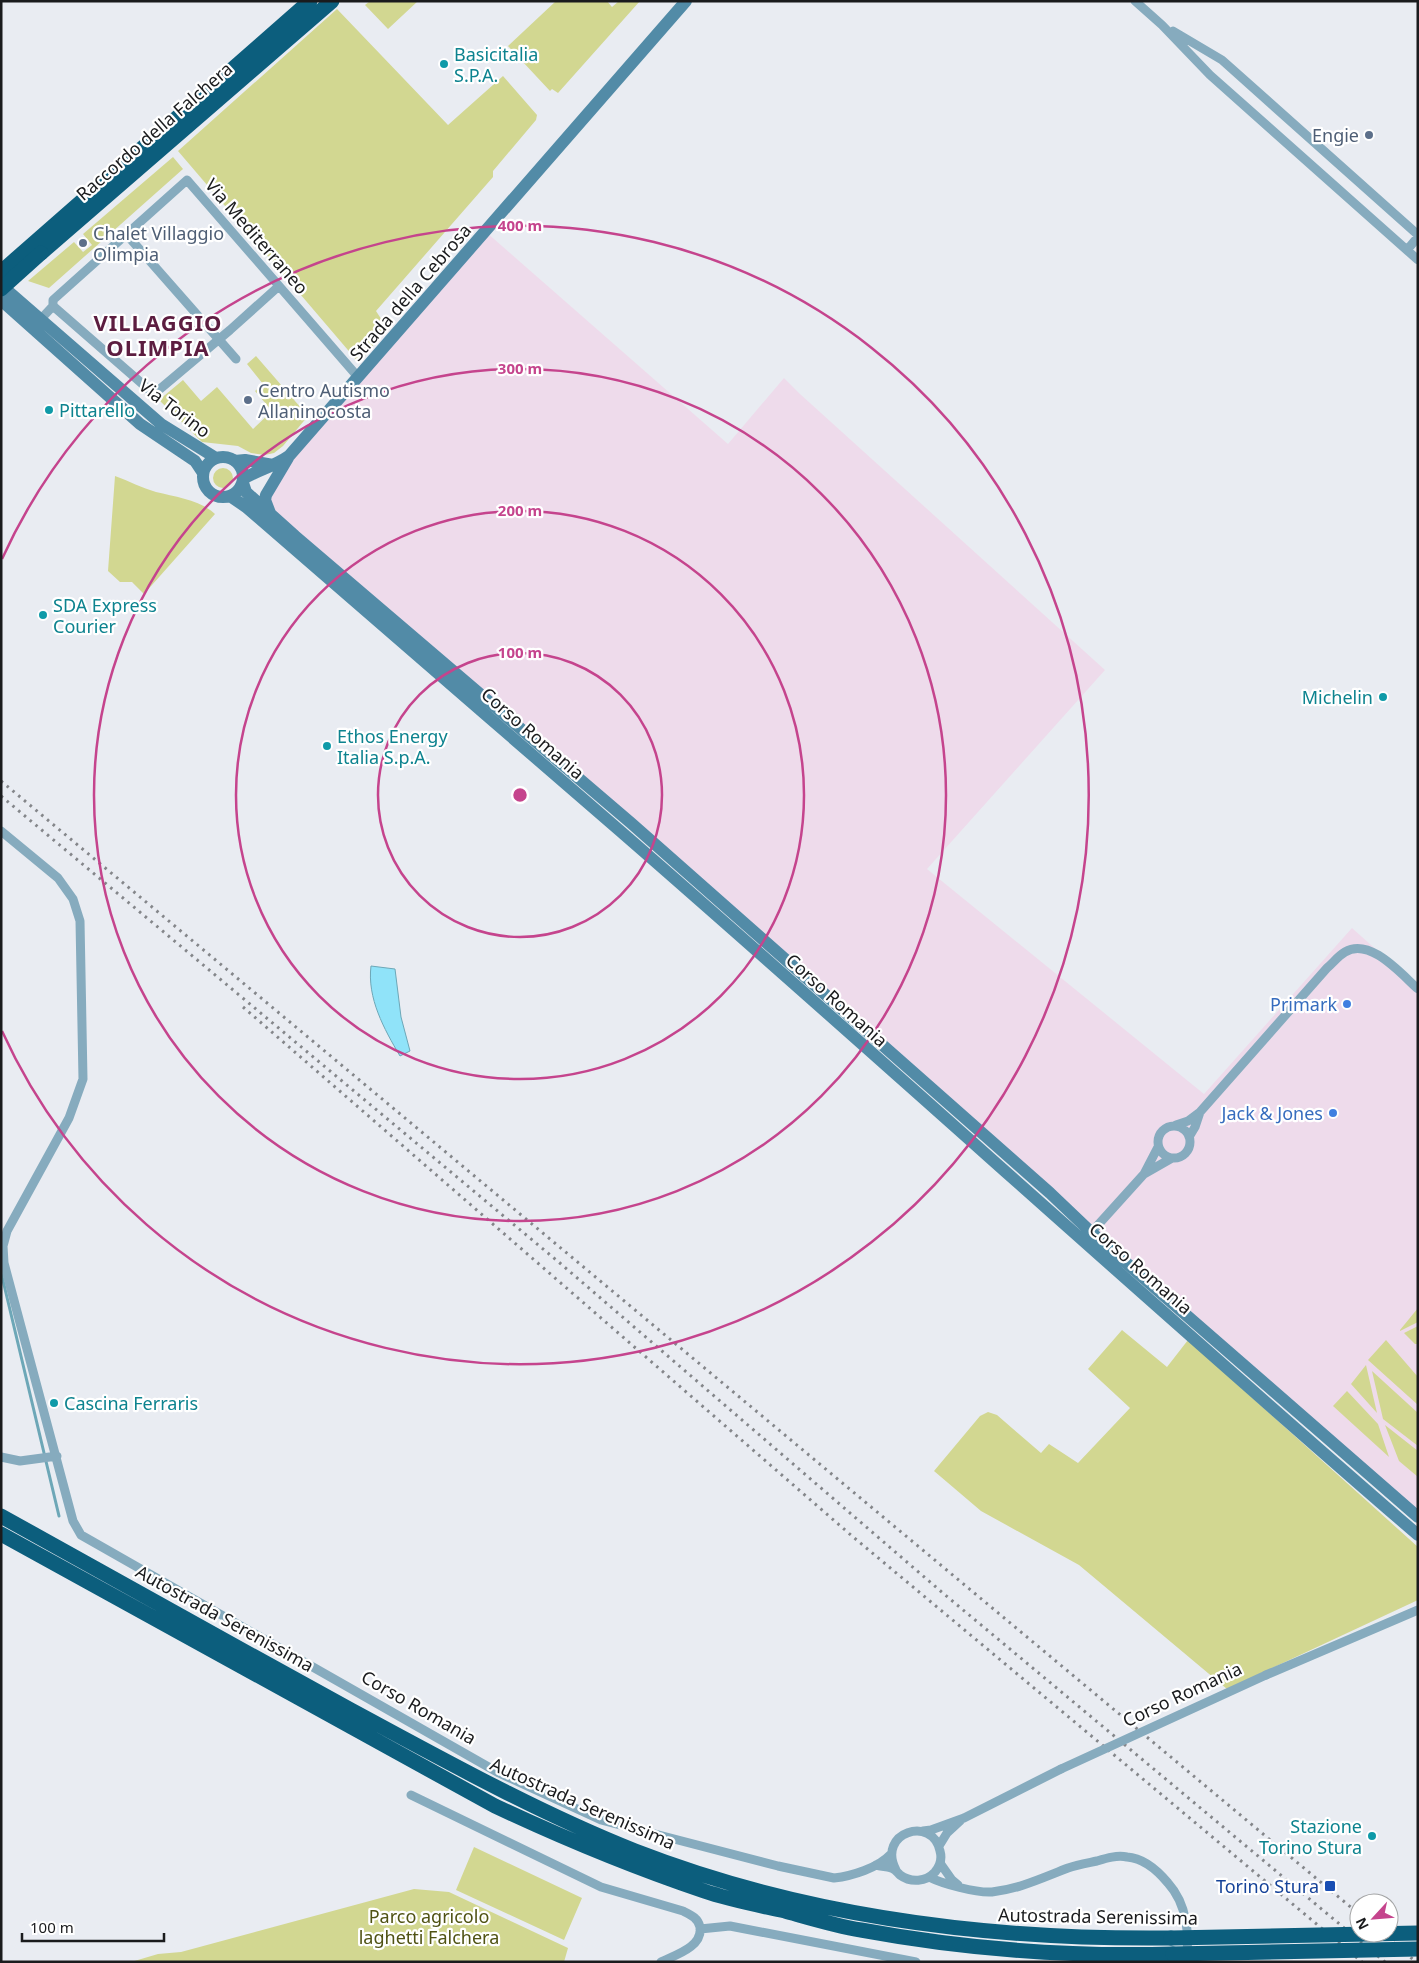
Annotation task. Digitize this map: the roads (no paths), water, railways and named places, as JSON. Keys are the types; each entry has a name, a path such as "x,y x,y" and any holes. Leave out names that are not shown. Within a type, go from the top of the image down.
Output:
{"highway":[{"name":"Raccordo della Falchera","path":"1,290 36,249 310,1"},
{"name":"Raccordo della Falchera","path":"1,272 36,249 332,1"},
{"name":"Autostrada Serenissima","path":"1,1516 500,1790 635,1851 707,1875 785,1897 864,1914 911,1922 1028,1935 1082,1938 1171,1938 1418,1933"},
{"name":"Autostrada Serenissima","path":"1,1534 486,1802 562,1837 706,1892 859,1930 940,1943 1030,1952 1180,1958 1418,1949"}],"main road":[{"name":"Strada della Cebrosa","path":"243,481 289,456 686,1"},
{"name":"Via Torino","path":"1,285 161,424 216,458"},
{"name":"Via Torino","path":"1,300 140,424 195,461 204,473"},
{"path":"271,515 265,500 267,490 289,456"},
{"path":"216,458 229,458 241,467 243,481 240,489 230,496 218,497 211,493 204,483 204,473 208,464 216,458"},
{"path":"235,461 245,460 273,465"},
{"name":"Corso Romania","path":"243,481 246,492 271,515 631,823 1050,1193 1088,1237 1418,1536"},
{"name":"Corso Romania","path":"230,496 246,507 413,654 1088,1237 1418,1517"}],"street":[{"path":"1135,1 1162,25 1210,75 1418,260"},
{"path":"1162,25 1222,60 1418,236 1407,250"},
{"name":"Via Mediterraneo","path":"40,320 53,306 53,300 187,180 358,378"},
{"path":"127,235 236,359"},
{"path":"218,340 279,286"},
{"name":"Via Torino","path":"53,306 154,394 218,340"},
{"path":"1,832 58,878 73,899 80,921 83,1079 69,1118 7,1231 3,1246 4,1263 57,1456 20,1461 1,1456"},
{"path":"1088,1237 1144,1174 1158,1147 1160,1133 1167,1127 1188,1121 1200,1112 1327,968 1345,952 1359,949 1376,953 1418,989"},
{"path":"1144,1174 1172,1158 1185,1154 1190,1146 1190,1137 1200,1112"},
{"path":"1176,1125 1184,1129 1190,1137"},
{"path":"1158,1147 1164,1154 1172,1158"},
{"name":"Corso Romania","path":"57,1456 74,1521 80,1535 499,1773 600,1820 778,1866 834,1878 876,1865 891,1854"},
{"name":"Corso Romania","path":"921,1831 931,1830 964,1818 1061,1769 1266,1675 1418,1610"},
{"path":"411,1795 601,1887 689,1914 696,1919 700,1929 698,1938 688,1949 661,1962"},
{"name":"Corso Romania","path":"939,1846 950,1829 964,1818"},
{"path":"876,1865 891,1867 901,1875 915,1881 930,1877 940,1863 941,1851 934,1838 921,1831 909,1832 898,1838 891,1854 896,1870"},
{"path":"930,1877 962,1888 989,1892 1010,1890 1031,1884 1069,1868 1114,1857 1129,1857 1157,1869 1174,1890 1181,1903 1185,1917 1188,1948 1193,1962"},
{"path":"940,1863 952,1880 962,1888"},
{"path":"700,1929 730,1926 916,1962"},
{"path":"1180,1958 1188,1948"}],"water":[{"path":"371,966 395,969 401,1017 410,1051 400,1056 388,1035 374,1001 370,978"}],"waterway":[{"path":"1,1272 59,1516"}],"railway":[{"path":"1,781 1349,1906"},
{"path":"1,796 561,1264 944,1594 1385,1962"},
{"path":"243,1007 852,1536 1362,1962"},
{"path":"1394,1943 1416,1962"}],"place":[{"name":"Basicitalia S.P.A.","path":"444,64"},
{"name":"Engie","path":"1369,135"},
{"name":"Chalet Villaggio Olimpia","path":"83,243"},
{"name":"Centro Autismo Allaninocosta","path":"248,400"},
{"name":"Pittarello","path":"49,410"},
{"name":"SDA Express Courier","path":"43,615"},
{"name":"Michelin","path":"1383,697"},
{"name":"Ethos Energy Italia S.p.A.","path":"327,746"},
{"name":"Primark","path":"1347,1004"},
{"name":"Jack & Jones","path":"1333,1113"},
{"name":"Cascina Ferraris","path":"54,1403"},
{"name":"Stazione Torino Stura","path":"1372,1836"},
{"name":"Torino Stura","path":"1330,1886"}],"district":[{"name":"VILLAGGIO OLIMPIA","path":"158,335"}],"park label":[{"name":"Parco agricolo laghetti Falchera","path":"429,1926"}]}
